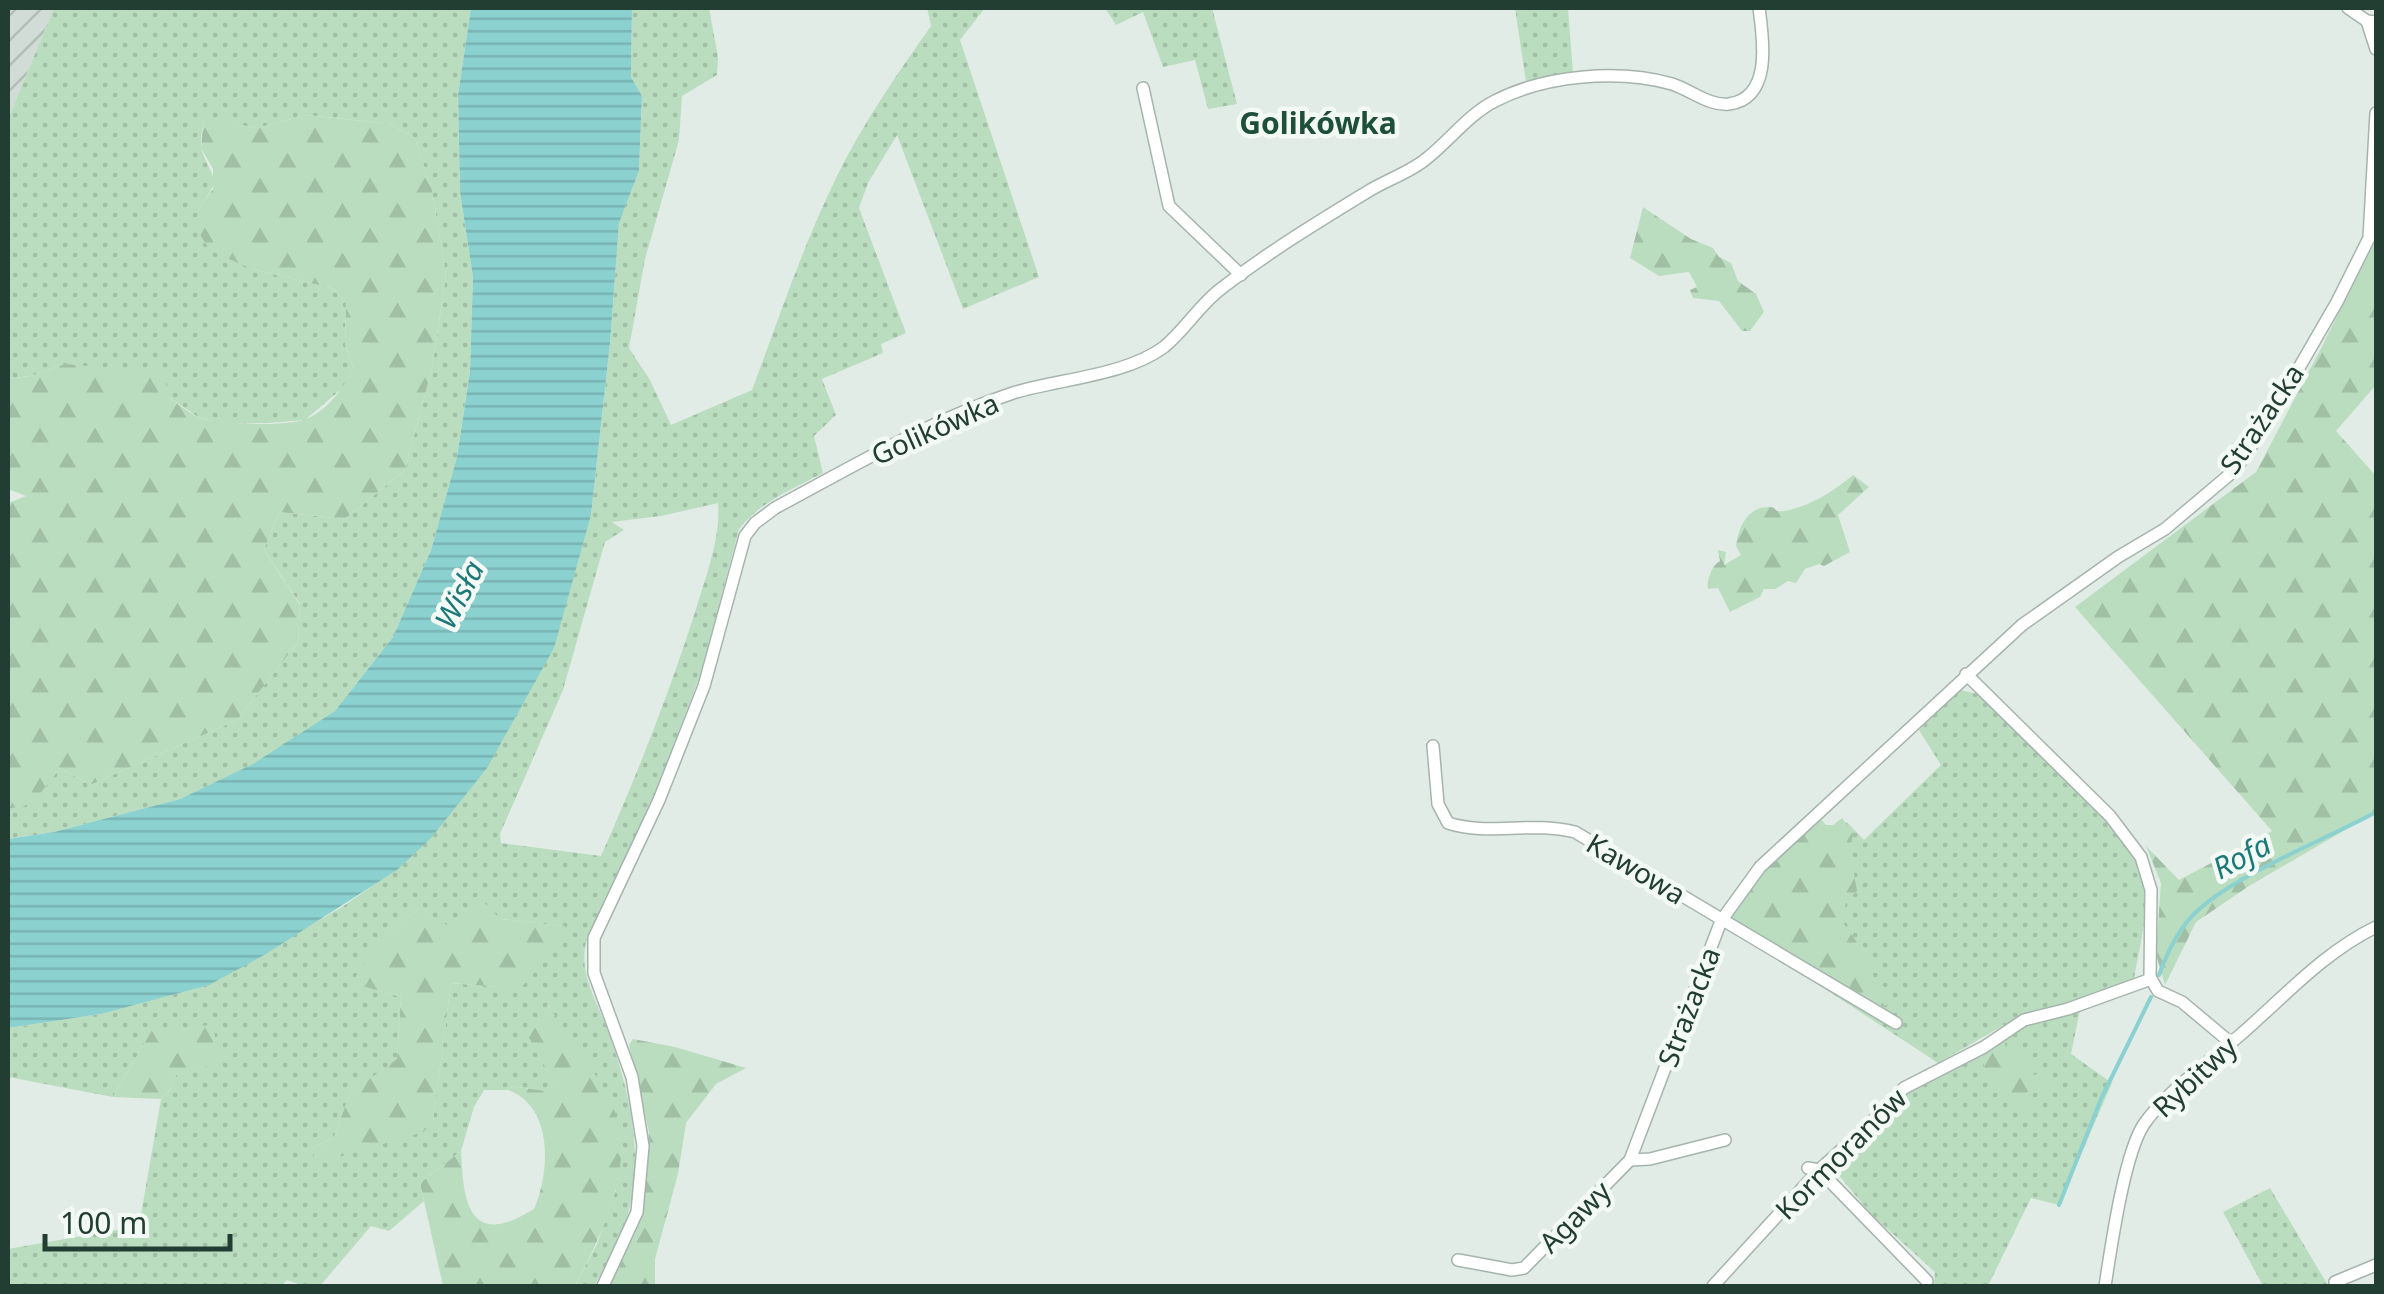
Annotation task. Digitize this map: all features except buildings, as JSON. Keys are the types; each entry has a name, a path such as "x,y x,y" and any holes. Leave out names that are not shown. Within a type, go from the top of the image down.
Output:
{"street":[{"name":"Golikówka","path":"603,1286 637,1212 644,1146 632,1076 594,972 592,948 659,800 704,686 746,536 755,523 775,508 914,433 1014,393 1144,358 1164,346 1219,290 1370,190 1424,162 1491,102 1526,87 1615,77 1675,85 1708,101 1729,104 1751,93 1763,61 1758,8"},
{"path":"2348,8 2372,21 2376,49"},
{"path":"1142,88 1170,206 1241,275"},
{"name":"Strażacka","path":"1630,1160 1722,921 1760,867 2022,624 2165,529 2235,470 2336,302 2369,238 2376,113"},
{"path":"1966,674 2110,816 2141,857 2151,890 2151,979 2158,990 2182,1002 2231,1043"},
{"name":"Kawowa","path":"1432,746 1438,804 1448,824 1468,830 1540,825 1575,832 1722,921"},
{"path":"1722,921 1896,1023"},
{"name":"Rybitwy","path":"2105,1286 2124,1181 2143,1125 2318,967 2356,937 2376,928"},
{"name":"Kormoranów","path":"1714,1286 1813,1169 1868,1126 1904,1088 2024,1020 2085,1004 2151,979"},
{"path":"1630,1160 1650,1159 1725,1140"},
{"name":"Agawy","path":"1458,1260 1512,1270 1524,1268 1630,1160"},
{"path":"1813,1169 1927,1281"},
{"path":"2335,1282 2376,1265"}],"shaded area":[{"path":"8,8 54,8 8,119"}],"green space":[{"path":"54,8 471,8 458,95 460,192 473,277 470,370 457,457 431,550 393,637 335,711 254,764 180,799 54,832 8,839 8,809 32,803 60,768 90,785 237,720 298,642 300,604 264,550 279,512 345,519 405,470 432,368 446,275 432,191 415,138 390,124 307,115 257,128 204,119 201,147 214,179 199,208 252,269 331,288 346,301 345,344 353,367 345,386 305,420 226,424 198,417 170,398 65,364 8,379 8,119"},
{"path":"632,8 709,8 718,57 717,75 682,96 679,140 645,259 629,348 650,380 671,425 752,390 825,202 869,118 931,26 927,8 985,8 960,40 1039,277 963,309 897,135 868,183 859,208 906,333 881,344 883,353 822,379 836,415 814,436 823,473 767,503 739,529 701,673 657,788 586,943 587,979 624,1080 633,1126 632,1195 612,1253 594,1286 575,1286 597,1244 616,1190 549,1005 527,1032 560,1094 511,1086 508,1090 484,1090 474,1107 461,1151 420,1183 424,1201 389,1231 371,1226 320,1286 303,1286 287,1280 281,1286 8,1286 8,1249 139,1226 161,1099 171,1089 176,1075 222,1061 152,1030 113,1097 8,1077 8,1028 101,1014 208,985 342,907 397,869 591,515 619,223 639,171 642,96 631,77","holes":["718,503 712,556 686,641 601,856 501,843 500,834 563,690 605,542 624,530 612,522","418,908 452,929 500,919 564,926 497,987 451,983 433,1121 312,1149 334,1137 350,1093 397,1060 401,997 353,983 373,950"]},
{"path":"1105,8 1212,8 1237,104 1208,109 1195,60 1163,67 1143,12 1116,25"},
{"path":"1515,8 1568,8 1573,73 1526,82"},
{"path":"307,115 390,124 415,138 432,190 446,275 432,368 405,470 345,519 279,512 264,550 300,605 298,642 237,720 90,785 60,768 32,804 8,809 8,503 26,496 8,489 8,379 65,364 163,373 170,398 196,416 234,423 297,422 328,404 353,367 345,344 346,301 331,288 252,269 211,251 196,229 199,208 213,189 213,169 201,148 204,118 257,128"},
{"path":"1643,207 1731,263 1738,281 1756,294 1764,312 1750,331 1742,331 1719,301 1693,298 1690,290 1697,287 1689,272 1659,276 1630,258"},
{"path":"2376,240 2376,301 2324,342"},
{"path":"2376,296 2376,385 2336,431 2376,476 2376,812 2249,886 2196,922 2165,985 2156,954 2161,883 2146,846 2179,880 2272,831 2075,607 2256,472 2336,320"},
{"path":"1853,475 1869,487 1838,515 1850,552 1824,566 1805,569 1796,583 1788,581 1775,589 1764,589 1760,597 1730,612 1718,588 1708,589 1710,574 1720,561 1718,550 1726,552 1724,565 1741,555 1736,546 1739,533 1754,511 1803,506"},
{"path":"1960,690 1978,694 2113,829 2140,871 2145,910 2134,978 2119,988 2018,1017 1938,1063 1726,924 1778,855 1828,836 1847,822 1864,840 1941,765 1919,730"},
{"path":"1842,818 1853,833 1850,851 1857,891 1846,902 1842,921 1868,958 1874,978 1891,993 1891,1001 1884,1007 1738,924 1732,915 1778,855 1816,821 1833,825"},
{"path":"483,901 500,919 565,926 530,979 511,996 497,987 451,983 433,1122 423,1132 316,1164 312,1149 334,1137 350,1093 397,1059 401,997 352,983 372,950 418,908 452,928"},
{"path":"548,1005 601,1084 620,1131 618,1177 604,1224 575,1286 443,1286 420,1183 461,1151 468,1201 480,1220 504,1223 534,1209 545,1160 541,1125 523,1098 508,1090 510,1086 559,1093 526,1032"},
{"path":"2080,1010 2071,1054 2112,1083 2059,1205 2031,1198 1988,1286 1934,1286 1935,1272 1871,1214 1832,1167 1848,1145 1908,1089 1985,1051 2026,1022"},
{"path":"212,1025 222,1062 176,1075 171,1089 161,1099 113,1097 152,1030"},
{"path":"633,1039 746,1068 716,1084 686,1123 678,1174 655,1259 655,1286 610,1286 642,1214 649,1132 629,1045"},
{"path":"2003,1039 2007,1049 2029,1055 2034,1075 2050,1075 2051,1086 2034,1087 2025,1094 2025,1101 2030,1104 2027,1116 2023,1117 2015,1108 2016,1102 2002,1094 2000,1085 1991,1078 1978,1055"},
{"path":"2270,1188 2328,1286 2263,1286 2223,1212"}],"water":[{"name":"Wisła","path":"471,8 632,8 631,77 642,96 639,171 619,223 591,515 554,648 487,768 431,838 397,870 266,954 209,985 101,1014 8,1028 8,839 54,832 180,799 253,764 335,711 393,637 431,550 457,457 470,371 473,277 460,192 458,95"}],"waterway":[{"name":"Rofa","path":"2159,975 2182,928 2211,900 2255,872 2376,812"},
{"name":"Rofa","path":"2059,1205 2101,1099 2151,997"}],"district":[{"name":"Golikówka","path":"1318,124"}]}
